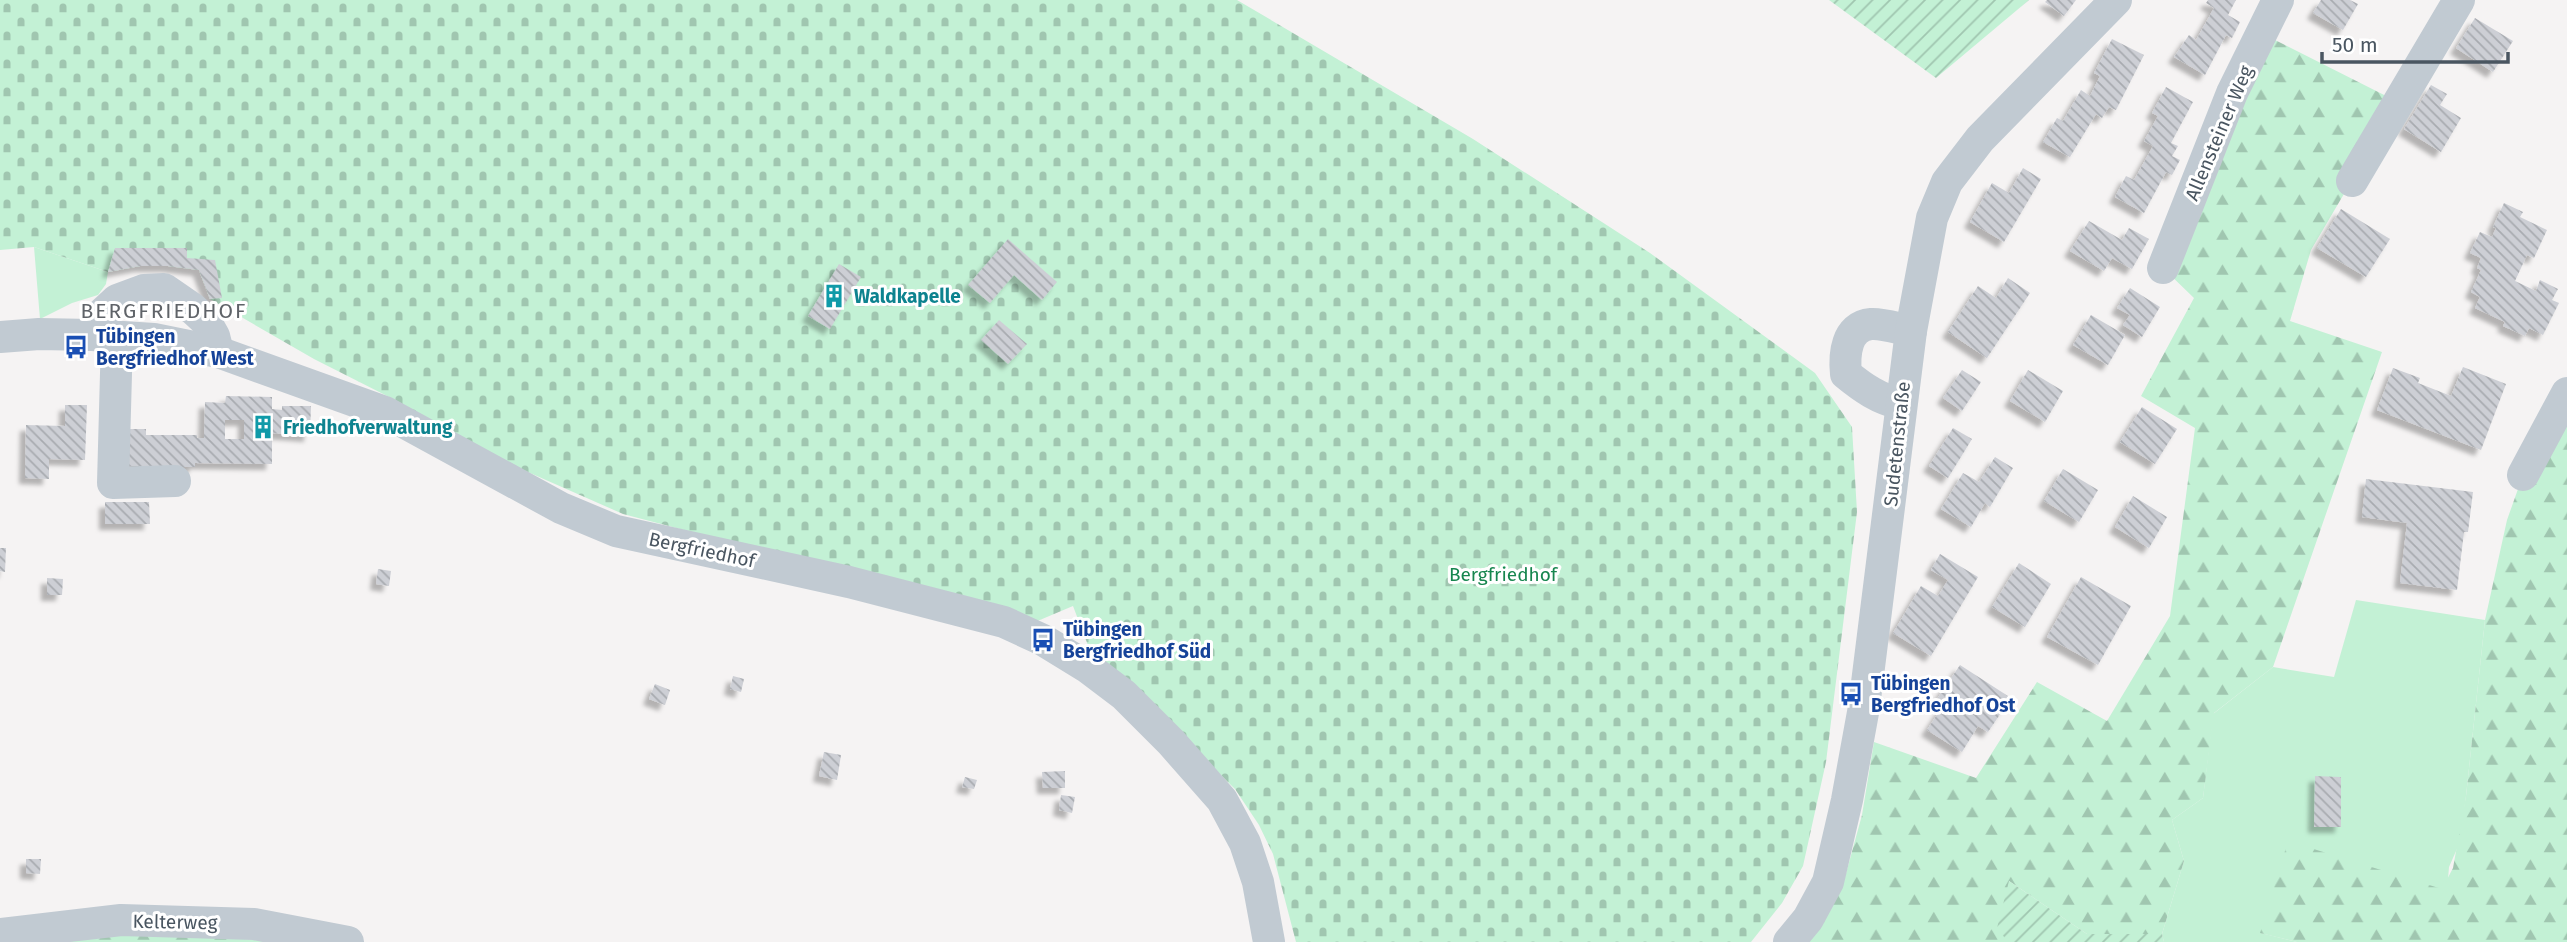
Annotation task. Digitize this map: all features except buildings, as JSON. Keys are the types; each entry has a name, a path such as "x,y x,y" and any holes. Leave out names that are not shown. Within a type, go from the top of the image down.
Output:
{"street":[{"name":"Sudetenstraße","path":"1789,942 1808,919 1828,881 1847,800 1864,707 1911,331 1932,218 1947,182 1980,139 2116,0"},
{"name":"Allensteiner Weg","path":"2163,268 2232,93 2278,0"},
{"path":"2352,181 2459,0"},
{"path":"175,481 113,483 103,313 117,300 144,290 164,289 205,320 214,336 218,352"},
{"path":"1901,404 1867,391 1846,374 1844,359 1848,342 1857,329 1871,324 1911,331"},
{"name":"Bergfriedhof","path":"0,337 39,334 154,339 218,352 322,387 385,412 561,508 616,531 849,582 1004,622 1056,647 1124,695 1171,742 1222,800 1245,843 1258,882 1269,942"},
{"path":"2523,475 2567,393"},
{"name":"Kelterweg","path":"0,934 121,920 254,924 348,942"}],"green space":[{"name":"Bergfriedhof","path":"0,0 1237,0 1473,139 1650,253 1815,373 1852,427 1857,512 1826,762 1803,866 1782,903 1751,942 1296,942 1273,854 1259,825 1235,789 1181,736 1124,687 1089,648 1073,606 1028,625 852,574 623,514 521,469 314,359 210,299 199,270 140,266 108,272 34,247 0,250"},
{"path":"1829,0 2029,0 1936,78"},
{"path":"2263,34 2398,102 2311,250 2290,321 2382,352 2273,667 2214,713 2203,798 2172,820 2184,861 2162,934 2087,934 2009,881 2008,942 1808,942 1842,888 1862,815 1874,742 1976,778 2037,682 2107,721 2170,616 2195,428 2141,396 2194,298 2163,268"},
{"path":"34,247 108,272 106,284 98,295 72,303 40,319"},
{"path":"2567,394 2567,942 2297,942 2260,933 2288,841 2442,889 2453,868 2466,796 2485,620 2507,520 2523,475"},
{"path":"2356,600 2485,620 2460,842 2449,867 2447,892 2261,933 2297,942 2164,942 2162,934 2184,861 2172,820 2203,798 2213,714 2273,667 2334,677"},
{"path":"2009,881 2087,934 2162,934 2164,942 2008,942 1997,928"},
{"path":"120,931 291,942 15,942"}],"place":[{"name":"Waldkapelle","path":"834,296"},
{"name":"Tübingen Bergfriedhof West","path":"76,347"},
{"name":"Friedhofverwaltung","path":"263,427"},
{"name":"Tübingen Bergfriedhof Süd","path":"1043,640"},
{"name":"Tübingen Bergfriedhof Ost","path":"1851,694"}],"district":[{"name":"BERGFRIEDHOF","path":"164,311"}]}
